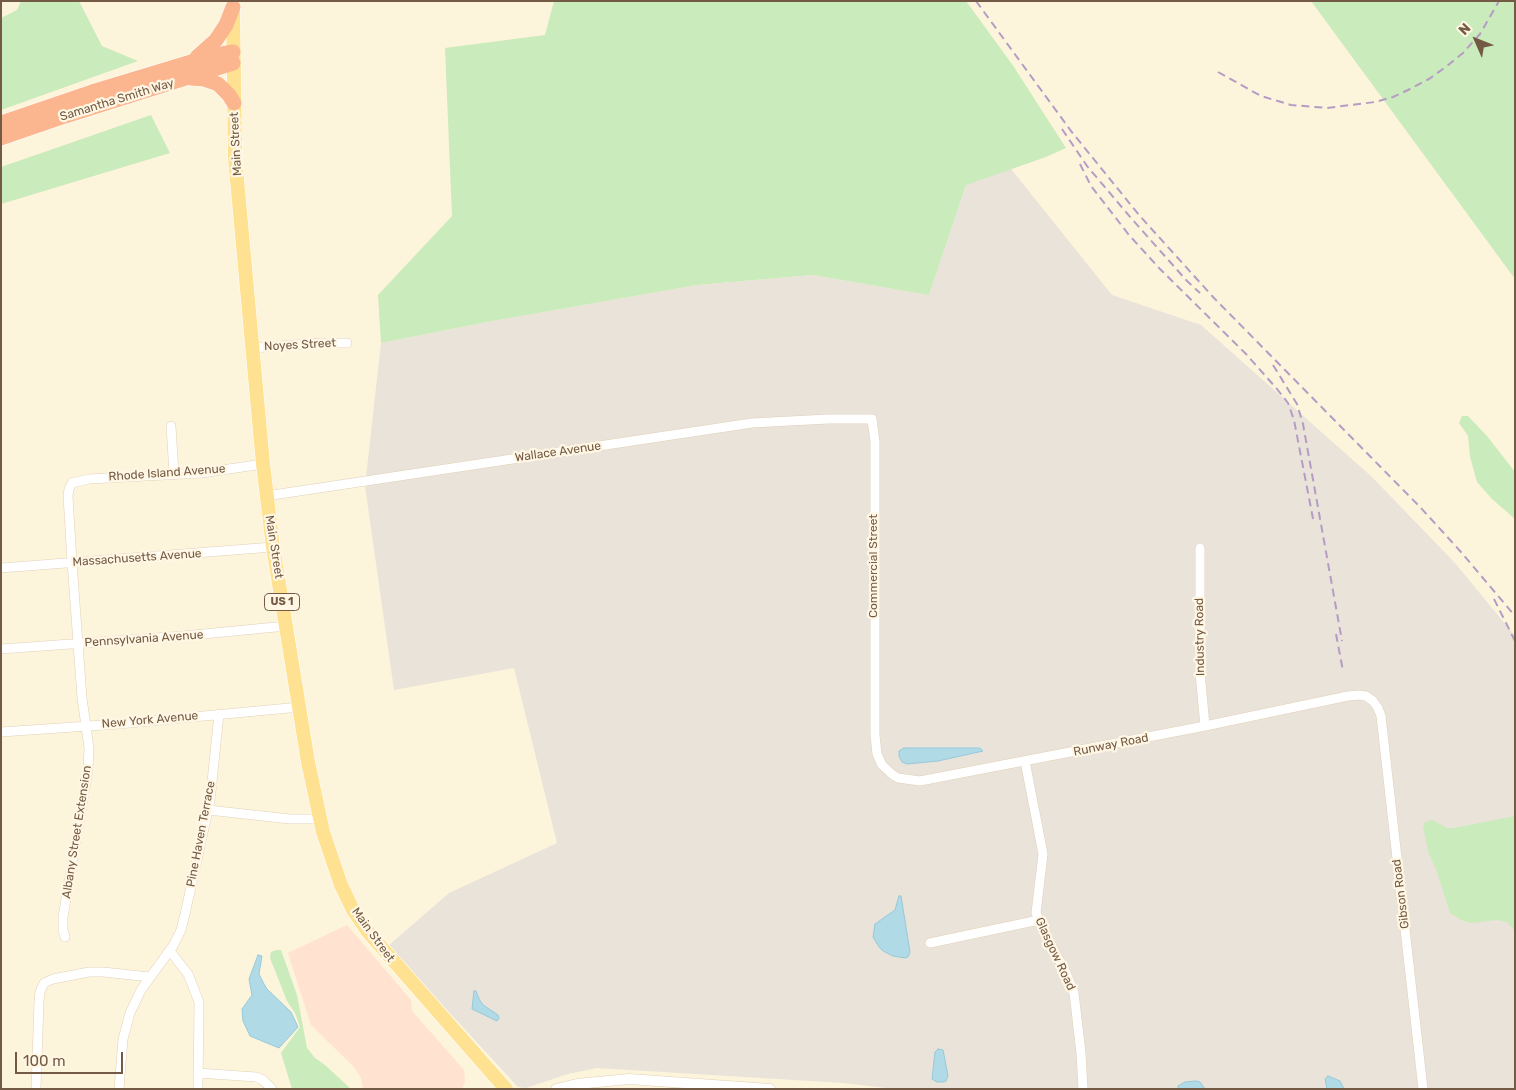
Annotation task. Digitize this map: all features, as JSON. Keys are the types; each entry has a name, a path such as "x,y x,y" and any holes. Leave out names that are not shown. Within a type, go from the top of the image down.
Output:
{"highway":[{"path":"188,63 204,52 216,40 226,25 233,4"},
{"name":"Samantha Smith Way","path":"1,123 65,100 188,63 233,58"},
{"name":"Samantha Smith Way","path":"1,138 185,78 233,58"},
{"path":"185,78 196,77 211,81 223,89 234,103"}],"main road":[{"name":"Main Street","path":"233,4 235,158 266,496 308,762 320,819 341,885 360,922 390,960 500,1087"}],"street":[{"name":"Noyes Street","path":"252,348 347,343"},
{"name":"Wallace Avenue","path":"266,496 752,424 850,418"},
{"name":"Commercial Street","path":"850,418 872,419 874,442 875,735"},
{"path":"171,426 174,474"},
{"name":"Rhode Island Avenue","path":"72,483 103,478 202,473 263,464"},
{"name":"Albany Street Extension","path":"65,938 63,916 88,770 89,748 72,562 68,496 72,483"},
{"name":"Massachusetts Avenue","path":"1,568 273,547"},
{"name":"Industry Road","path":"1200,548 1200,672 1205,726"},
{"name":"Pennsylvania Avenue","path":"1,649 183,636 286,626"},
{"name":"Runway Road","path":"875,735 882,765 892,775 907,780 920,781 1205,726 1348,696 1362,695 1374,701"},
{"name":"Gibson Road","path":"1374,701 1381,716 1423,1089"},
{"name":"New York Avenue","path":"1,732 300,707"},
{"name":"Pine Haven Terrace","path":"119,1089 121,1053 126,1026 135,1001 177,939 185,914 208,810 219,714"},
{"name":"Glasgow Road","path":"1025,761 1043,854 1036,908 1038,920 1066,973 1074,993 1083,1089"},
{"path":"208,810 290,819 320,819"},
{"path":"930,943 1038,920"},
{"path":"170,951 188,974 198,997 200,1009 198,1089"},
{"path":"36,1089 39,1000 44,984 53,979 89,972 150,977"},
{"path":"198,1073 256,1077 264,1080 272,1089"},
{"path":"556,1089 589,1083 629,1080 770,1089"},
{"path":"575,1089 589,1083"}],"shaded area":[{"path":"983,134 1112,295 1201,325 1372,477 1455,563 1515,636 1515,1089 895,1089 843,1083 597,1068 568,1074 526,1088 518,1087 388,946 449,893 557,843 514,668 394,690 365,486 381,343 487,322 697,285 812,275 929,295"},
{"path":"347,925 411,1000 412,1011 464,1070 465,1082 462,1089 363,1089 361,1078 354,1067 311,1025 288,953"}],"green space":[{"path":"21,1 79,1 102,46 138,61 1,110 1,18 17,10"},
{"path":"554,1 966,1 1014,67 1066,148 1046,157 966,185 929,295 812,275 697,285 487,322 381,343 378,295 452,216 445,48 545,35"},
{"path":"1311,1 1515,1 1515,279"},
{"path":"151,115 170,153 1,204 1,167"},
{"path":"1462,416 1468,416 1487,436 1515,472 1515,519 1492,499 1477,482 1470,457 1468,436 1459,423"},
{"path":"1515,816 1515,934 1507,922 1497,920 1471,923 1461,920 1450,913 1436,869 1429,854 1423,827 1425,822 1432,820 1447,828 1454,828"},
{"path":"281,950 297,995 307,1048 315,1058 351,1089 292,1089 281,1053 300,1027 295,1013 287,1001 270,958 271,952"}],"water":[{"path":"904,748 980,748 983,751 938,761 907,764 902,762 899,756 899,751"},
{"path":"899,896 901,896 910,952 908,957 905,958 893,956 883,951 873,937 875,924 895,910"},
{"path":"258,955 262,956 259,974 264,984 291,1012 298,1027 279,1048 250,1036 243,1021 242,1009 252,995 249,979"},
{"path":"474,991 476,991 483,1005 498,1015 497,1021 472,1009"},
{"path":"938,1049 943,1050 948,1076 946,1081 943,1082 937,1082 932,1079 935,1052"},
{"path":"1328,1076 1340,1081 1344,1089 1327,1089 1325,1079"},
{"path":"1185,1082 1200,1082 1205,1089 1178,1089 1178,1086"}],"railway":[{"path":"976,1 1071,131 1139,215 1214,298 1421,508 1515,616"},
{"path":"1218,72 1261,96 1291,105 1327,108 1375,102 1393,97 1429,79 1463,53 1480,34 1499,1"},
{"path":"1062,129 1087,166 1187,281 1200,293"},
{"path":"1080,164 1091,186 1129,235 1160,269 1247,355 1288,403 1294,420 1314,524"},
{"path":"1273,365 1297,404 1303,424 1342,641"},
{"path":"1494,599 1515,641"},
{"path":"1336,634 1343,671"}]}
